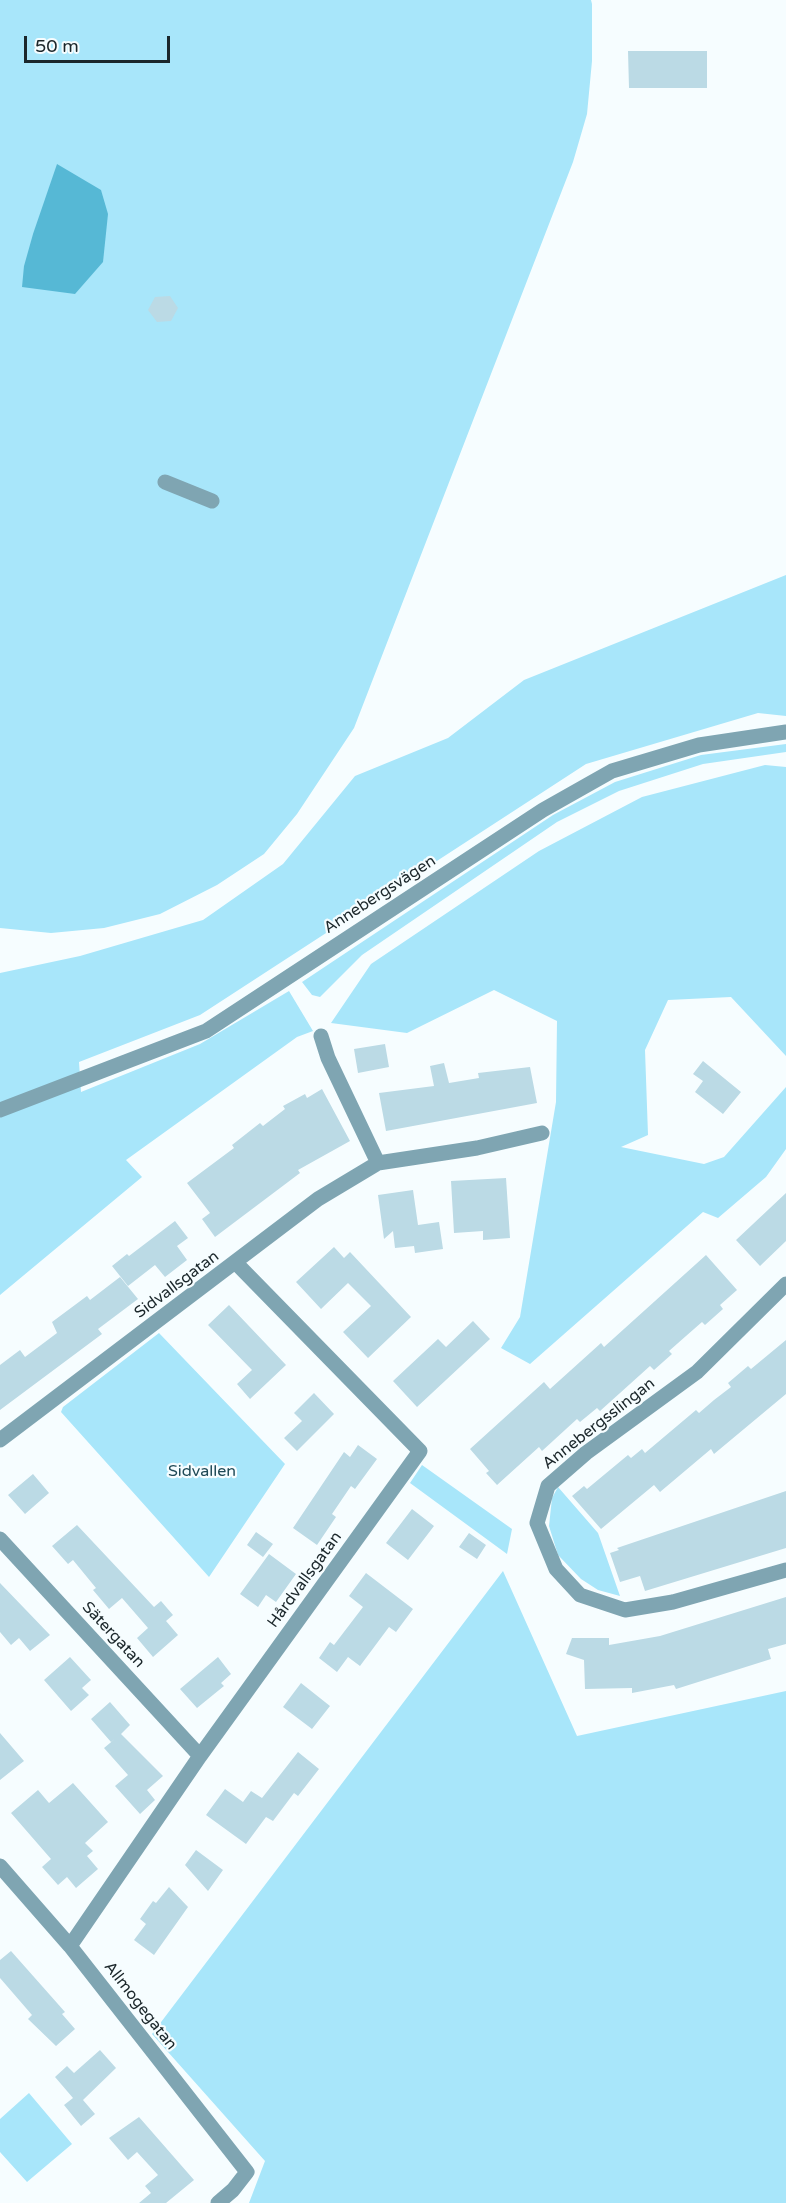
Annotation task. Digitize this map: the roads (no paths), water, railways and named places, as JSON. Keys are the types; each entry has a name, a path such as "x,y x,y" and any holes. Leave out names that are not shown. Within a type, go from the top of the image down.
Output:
{"street":[{"path":"165,482 212,501"},
{"name":"Annebergsvägen","path":"0,1110 206,1031 543,810 612,771 699,745 786,732"},
{"path":"321,1036 328,1058 378,1163"},
{"name":"Sidvallsgatan","path":"0,1440 318,1199 378,1163 477,1148 542,1133"},
{"name":"Hårdvallsgatan","path":"70,1946 200,1756 420,1451 236,1263"},
{"name":"Annebergsslingan","path":"786,1284 697,1372 586,1453 548,1486 537,1523 556,1569 580,1595 625,1610 683,1599 786,1570"},
{"name":"Sätergatan","path":"0,1539 200,1756"},
{"name":"Allmogegatan","path":"0,1866 70,1946 247,2172 219,2203"}],"park label":[{"name":"Sidvallen","path":"202,1472"}]}
